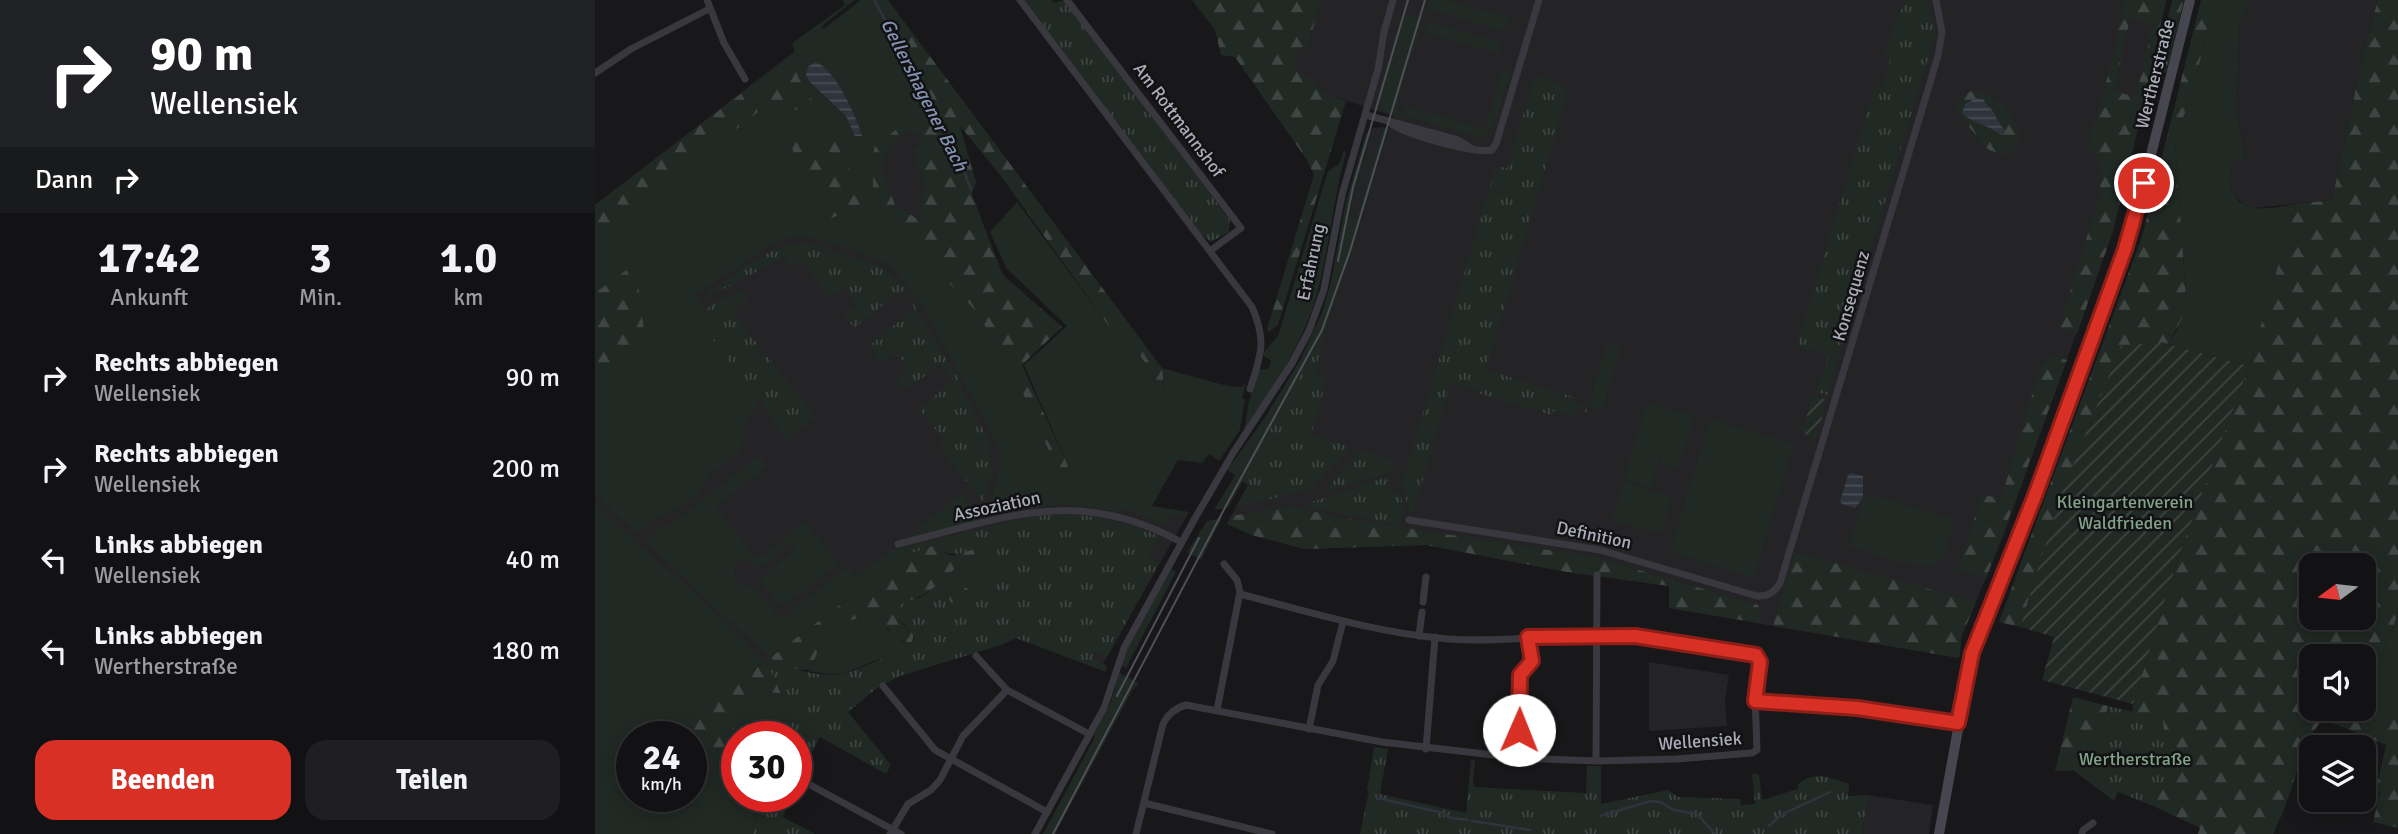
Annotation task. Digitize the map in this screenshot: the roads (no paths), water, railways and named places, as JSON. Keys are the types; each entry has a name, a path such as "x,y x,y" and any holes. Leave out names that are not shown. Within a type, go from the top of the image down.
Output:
{"main road":[{"name":"Wertherstraße","path":"1939,834 1972,653 2018,542 2125,249 2190,0"}],"street":[{"path":"1020,0 1252,307 1263,342 1262,363 1250,389"},
{"name":"Am Rottmannshof","path":"1067,0 1241,228 1210,251"},
{"name":"Erfahrung","path":"1035,834 1104,708 1123,648 1230,458 1292,363 1314,318 1324,289 1342,195 1366,115 1394,0"},
{"path":"1366,115 1398,122 1462,141 1471,148 1489,151 1496,144 1539,0"},
{"name":"Konsequenz","path":"1768,595 1780,583 1938,56 1942,32 1936,0"},
{"path":"595,73 708,4 723,43 745,79"},
{"name":"Assoziation","path":"898,544 1021,514 1075,510 1132,520 1181,542"},
{"name":"Definition","path":"1409,520 1600,551 1757,596 1768,595"},
{"path":"1217,710 1240,594 1237,580 1224,564"},
{"path":"1596,761 1597,575"},
{"path":"1423,602 1426,577"},
{"name":"Wellensiek","path":"1144,803 1163,724 1174,710 1186,705 1426,749 1519,758 1677,760 1755,753 1757,747 1755,701 1760,662 1756,655 1651,638 1597,635 1460,639 1419,636 1343,622 1240,594"},
{"path":"1419,636 1422,612"},
{"path":"1309,729 1318,685 1333,661 1343,622"},
{"path":"1426,749 1435,637"},
{"path":"1519,758 1520,675 1532,661 1528,637"},
{"path":"976,656 1007,690 1089,734"},
{"path":"883,686 935,750 1047,812"},
{"path":"891,832 908,804 935,786 970,727 1007,690"},
{"path":"1755,701 1857,708 1958,723"},
{"path":"812,786 891,832 901,834"},
{"path":"1136,834 1144,803 1272,834"},
{"path":"2082,834 2093,823"}],"waterway":[{"name":"Gellershagener Bach","path":"874,0 954,144 971,190"},
{"name":"Gellershagener Bach","path":"1769,826 1781,815 1830,792"},
{"name":"Gellershagener Bach","path":"1377,798 1468,820"},
{"name":"Gellershagener Bach","path":"1600,816 1651,801 1660,802 1674,810 1697,814 1715,834"},
{"name":"Gellershagener Bach","path":"1472,821 1530,830"}],"tram line":[{"path":"1338,261 1353,187 1408,0"},
{"path":"1053,834 1322,330 1350,251 1425,0"},
{"path":"1117,696 1199,538"}],"park label":[{"name":"Kleingartenverein Waldfrieden","path":"2125,512"}]}
